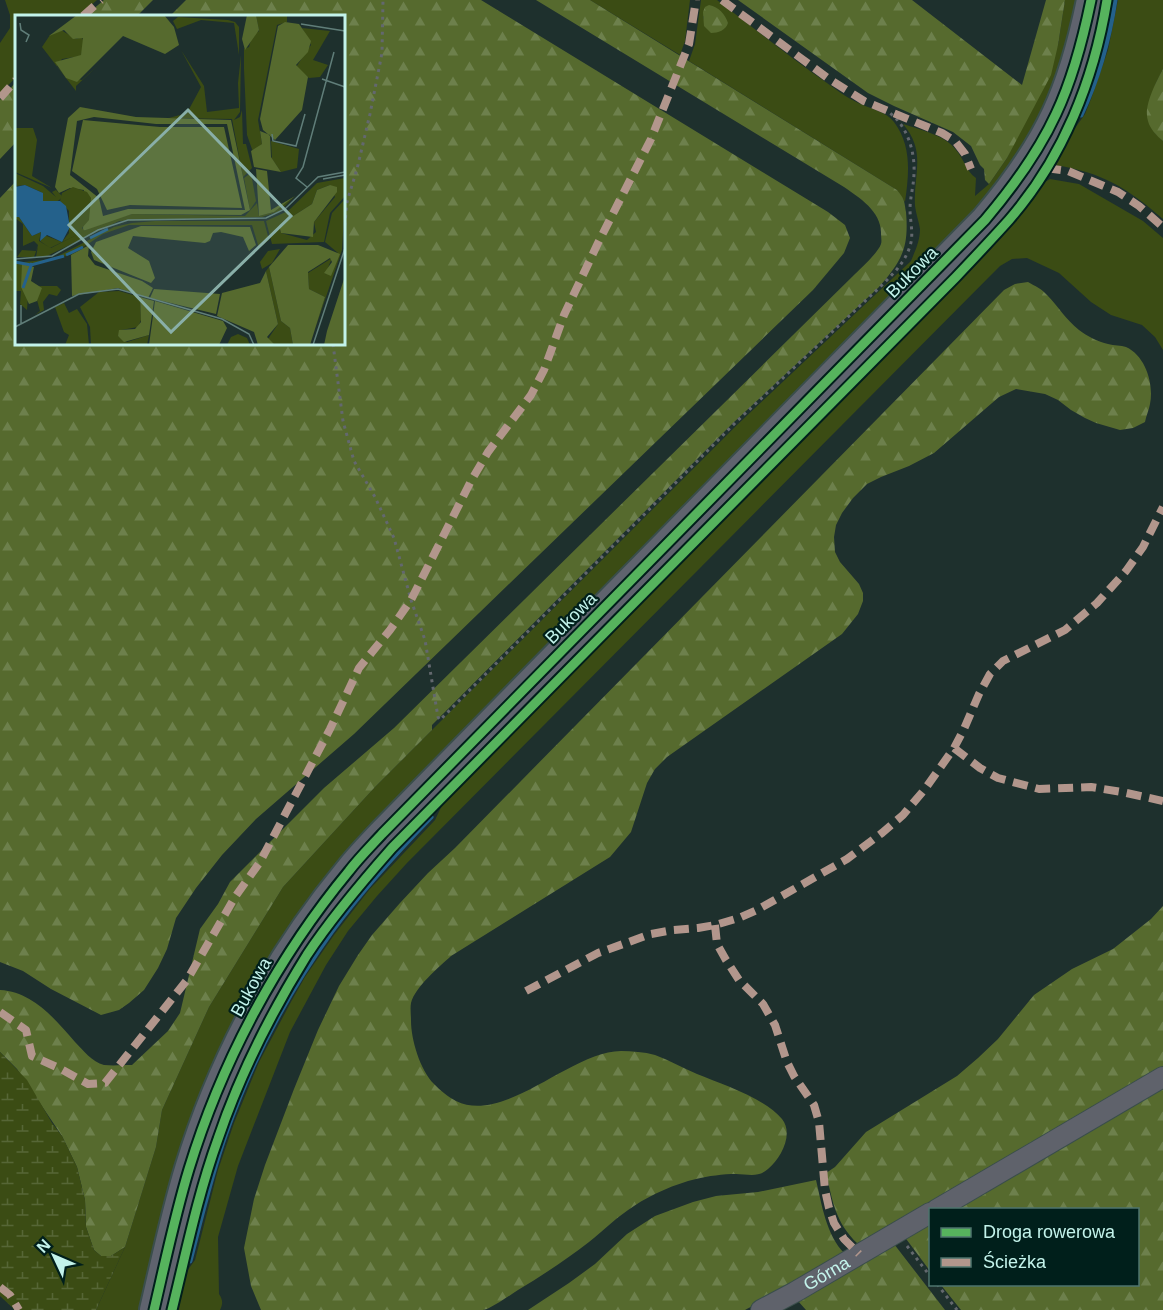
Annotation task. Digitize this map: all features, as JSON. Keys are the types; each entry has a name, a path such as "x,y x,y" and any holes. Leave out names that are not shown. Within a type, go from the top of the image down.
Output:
{"street":[{"name":"Bukowa","path":"154,1310 189,1168 217,1093 256,1009 302,933 349,870 382,834 985,220 1035,154 1056,114 1071,79 1091,0"},
{"path":"938,1208 1163,1077"},
{"name":"Górna","path":"761,1310 929,1214"}],"path":[{"path":"345,223 347,202 370,114 382,53 383,0"},
{"path":"333,345 343,422 351,451 394,538 425,640 440,720 727,431 880,287 901,264 907,254 912,236 910,212 914,171 912,149 902,126 887,111"},
{"path":"897,1232 929,1275"},
{"path":"939,1286 957,1310"}],"green space":[{"path":"5,0 97,0 80,15 15,15 15,78 0,94 0,43 10,28 10,15"},
{"path":"104,0 153,0 138,15 86,15"},
{"path":"186,0 481,0 828,212 845,225 850,238 844,253 813,290 354,734 256,819 222,855 176,918 167,949 144,990 119,1010 101,1015 51,989 23,971 0,962 0,198 15,182 15,345 345,345 345,15 171,15"},
{"path":"536,0 590,0 897,190 904,200 906,212 905,245 893,270 878,288 733,423 432,725 432,730 375,787 283,887 209,1007 162,1110 156,1147 125,1247 111,1256 101,1256 94,1250 86,1227 85,1200 77,1167 62,1136 17,1069 0,1052 0,990 12,992 33,1001 96,1061 104,1065 132,1065 168,1031 180,1013 200,929 230,882 324,788 394,728 864,265 881,244 880,226 874,212 850,191"},
{"path":"590,0 690,0 685,41 680,55"},
{"path":"701,0 717,0 840,92 887,116 900,131 906,150 908,181 905,202 897,190 689,61 695,44","holes":["703,16 728,23 722,30 704,20"]},
{"path":"738,0 912,0 1022,85 1046,0 1065,0 1051,75 1007,158 989,184 985,180 984,169 971,146 953,132 868,93"},
{"path":"1065,0 1076,0 1062,69 1035,129 971,221 302,917 144,1310 96,1310 125,1247 156,1147 162,1110 209,1007 283,887 375,787 737,425 911,261 920,233 915,206 917,154 915,144 903,124 946,140 951,145 976,178 975,196 989,184 1007,158 1058,45"},
{"path":"1118,0 1163,0 1163,69 1155,85 1154,132 1163,141 1163,219 1137,198 1101,177 1055,165 1085,114 1091,99 1108,50"},
{"path":"709,5 721,11 728,23 719,32 711,33 704,26 703,12"},
{"path":"1163,69 1163,141 1149,124 1147,109"},
{"path":"15,83 15,143 0,159 0,100"},
{"path":"1050,179 1079,184 1143,221 1163,238 1163,350 1155,337 1142,325 1111,315 1091,302 1059,273 1027,258 1012,259 1000,266 407,863 348,931 326,965 290,1032 238,1166 218,1237 221,1308 220,1310 176,1310 187,1271 195,1260 218,1170 259,1062 305,977 334,935 369,890 435,820 446,797 1008,230 1045,182"},
{"path":"1028,282 1045,293 1070,322 1082,332 1100,342 1126,347 1139,357 1147,372 1151,388 1145,422 1133,428 1120,430 1085,418 1045,394 1016,389 999,397 934,453 867,484 842,513 836,525 834,537 835,552 840,562 859,584 863,593 863,601 858,614 842,634 667,757 655,769 647,783 631,832 610,857 451,956 422,984 411,1003 413,1036 424,1071 434,1084 456,1101 475,1106 495,1103 517,1096 581,1062 602,1054 621,1051 647,1053 742,1092 774,1111 782,1119 787,1132 784,1146 777,1159 760,1174 726,1174 701,1178 648,1197 622,1214 563,1261 485,1310 261,1310 251,1286 244,1248 254,1199 318,1030 339,986 372,935 428,873 1004,290 1015,284"},
{"path":"1163,906 1163,1068 858,1244 840,1220 826,1173 835,1167 866,1132 957,1076 998,1039 1034,995 1072,969 1113,949 1151,919"},
{"path":"0,1052 27,1080 62,1136 77,1167 85,1200 86,1227 94,1250 101,1256 111,1256 125,1247 96,1310 15,1310 0,1296"},
{"path":"1163,1086 1163,1310 961,1310 942,1286 1139,1286 1139,1208 952,1208"},
{"path":"816,1180 829,1229 845,1254 745,1310 528,1310 595,1264 627,1234 655,1216 716,1196 758,1192"},
{"path":"929,1222 929,1270 904,1236"},
{"path":"894,1244 945,1310 806,1310 798,1301"}],"waterway":[{"path":"1081,115 1102,59 1115,0"},
{"path":"190,1261 226,1133 247,1080 272,1028 300,978 343,916 431,817"}],"marked path":[{"path":"84,15 101,0"},
{"path":"0,1012 26,1030 32,1056 88,1084 105,1083 187,980 235,897 260,862 330,729 359,668 411,600 471,481 488,452 531,395 544,370 564,315 651,139 689,44 696,0"},
{"path":"722,0 829,79 864,101 942,133 955,141 965,154 971,169"},
{"path":"0,98 15,81"},
{"path":"1046,168 1068,171 1118,192 1139,206 1163,227"},
{"path":"526,991 598,953 651,934 715,925 739,918 847,859 882,833 903,815 954,748 990,674 1003,661 1065,630 1097,603 1126,571 1143,547 1163,507"},
{"path":"954,748 980,768 998,778 1039,789 1091,787 1163,801"},
{"path":"715,925 717,944 739,980 763,1004 775,1025 794,1076 814,1105 819,1122 825,1190 829,1208 834,1223 844,1239 859,1254"},
{"path":"0,1287 10,1295 19,1310"}],"cycle path":[{"path":"154,1310 184,1186 202,1129 218,1089 254,1012 275,975 323,904 382,834 985,220 1024,169 1056,114 1077,58 1091,0"},
{"path":"172,1310 198,1202 227,1115 246,1068 307,955 348,900 392,848 956,277 1009,220 1045,171 1073,117 1094,59 1107,0"}]}
